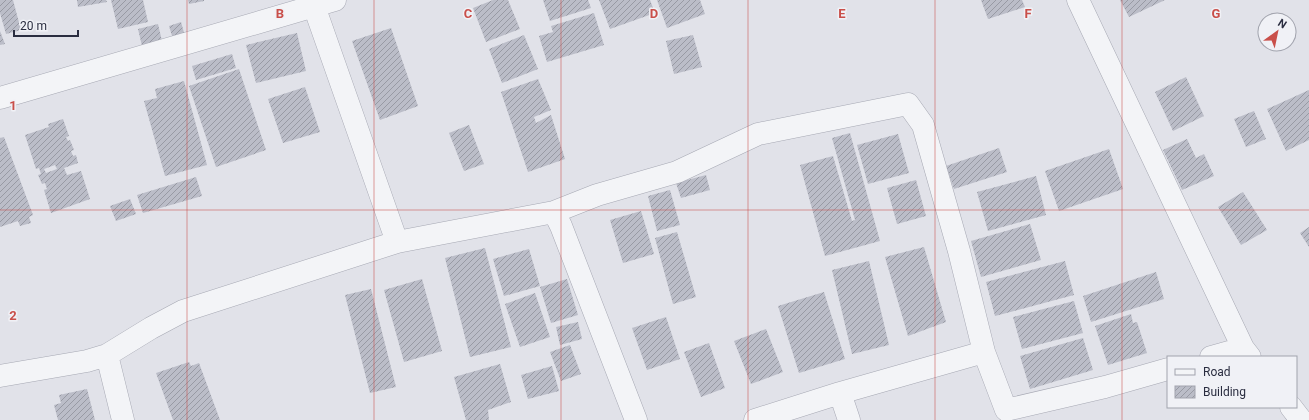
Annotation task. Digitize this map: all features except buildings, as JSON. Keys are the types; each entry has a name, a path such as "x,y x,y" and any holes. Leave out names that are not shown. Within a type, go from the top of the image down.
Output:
{"street":[{"path":"0,98 335,0"},
{"path":"1078,0 1247,352 1218,356"},
{"path":"314,6 397,242"},
{"path":"0,376 87,361 107,355 151,328 183,312 397,242 554,212 597,195 677,172 758,134 908,104 923,124 959,252 984,352 1007,415 1167,369"},
{"path":"554,212 561,226 636,420"},
{"path":"755,420 984,352"},
{"path":"107,355 123,420"},
{"path":"840,394 849,420"},
{"path":"1292,408 1301,420"}]}
